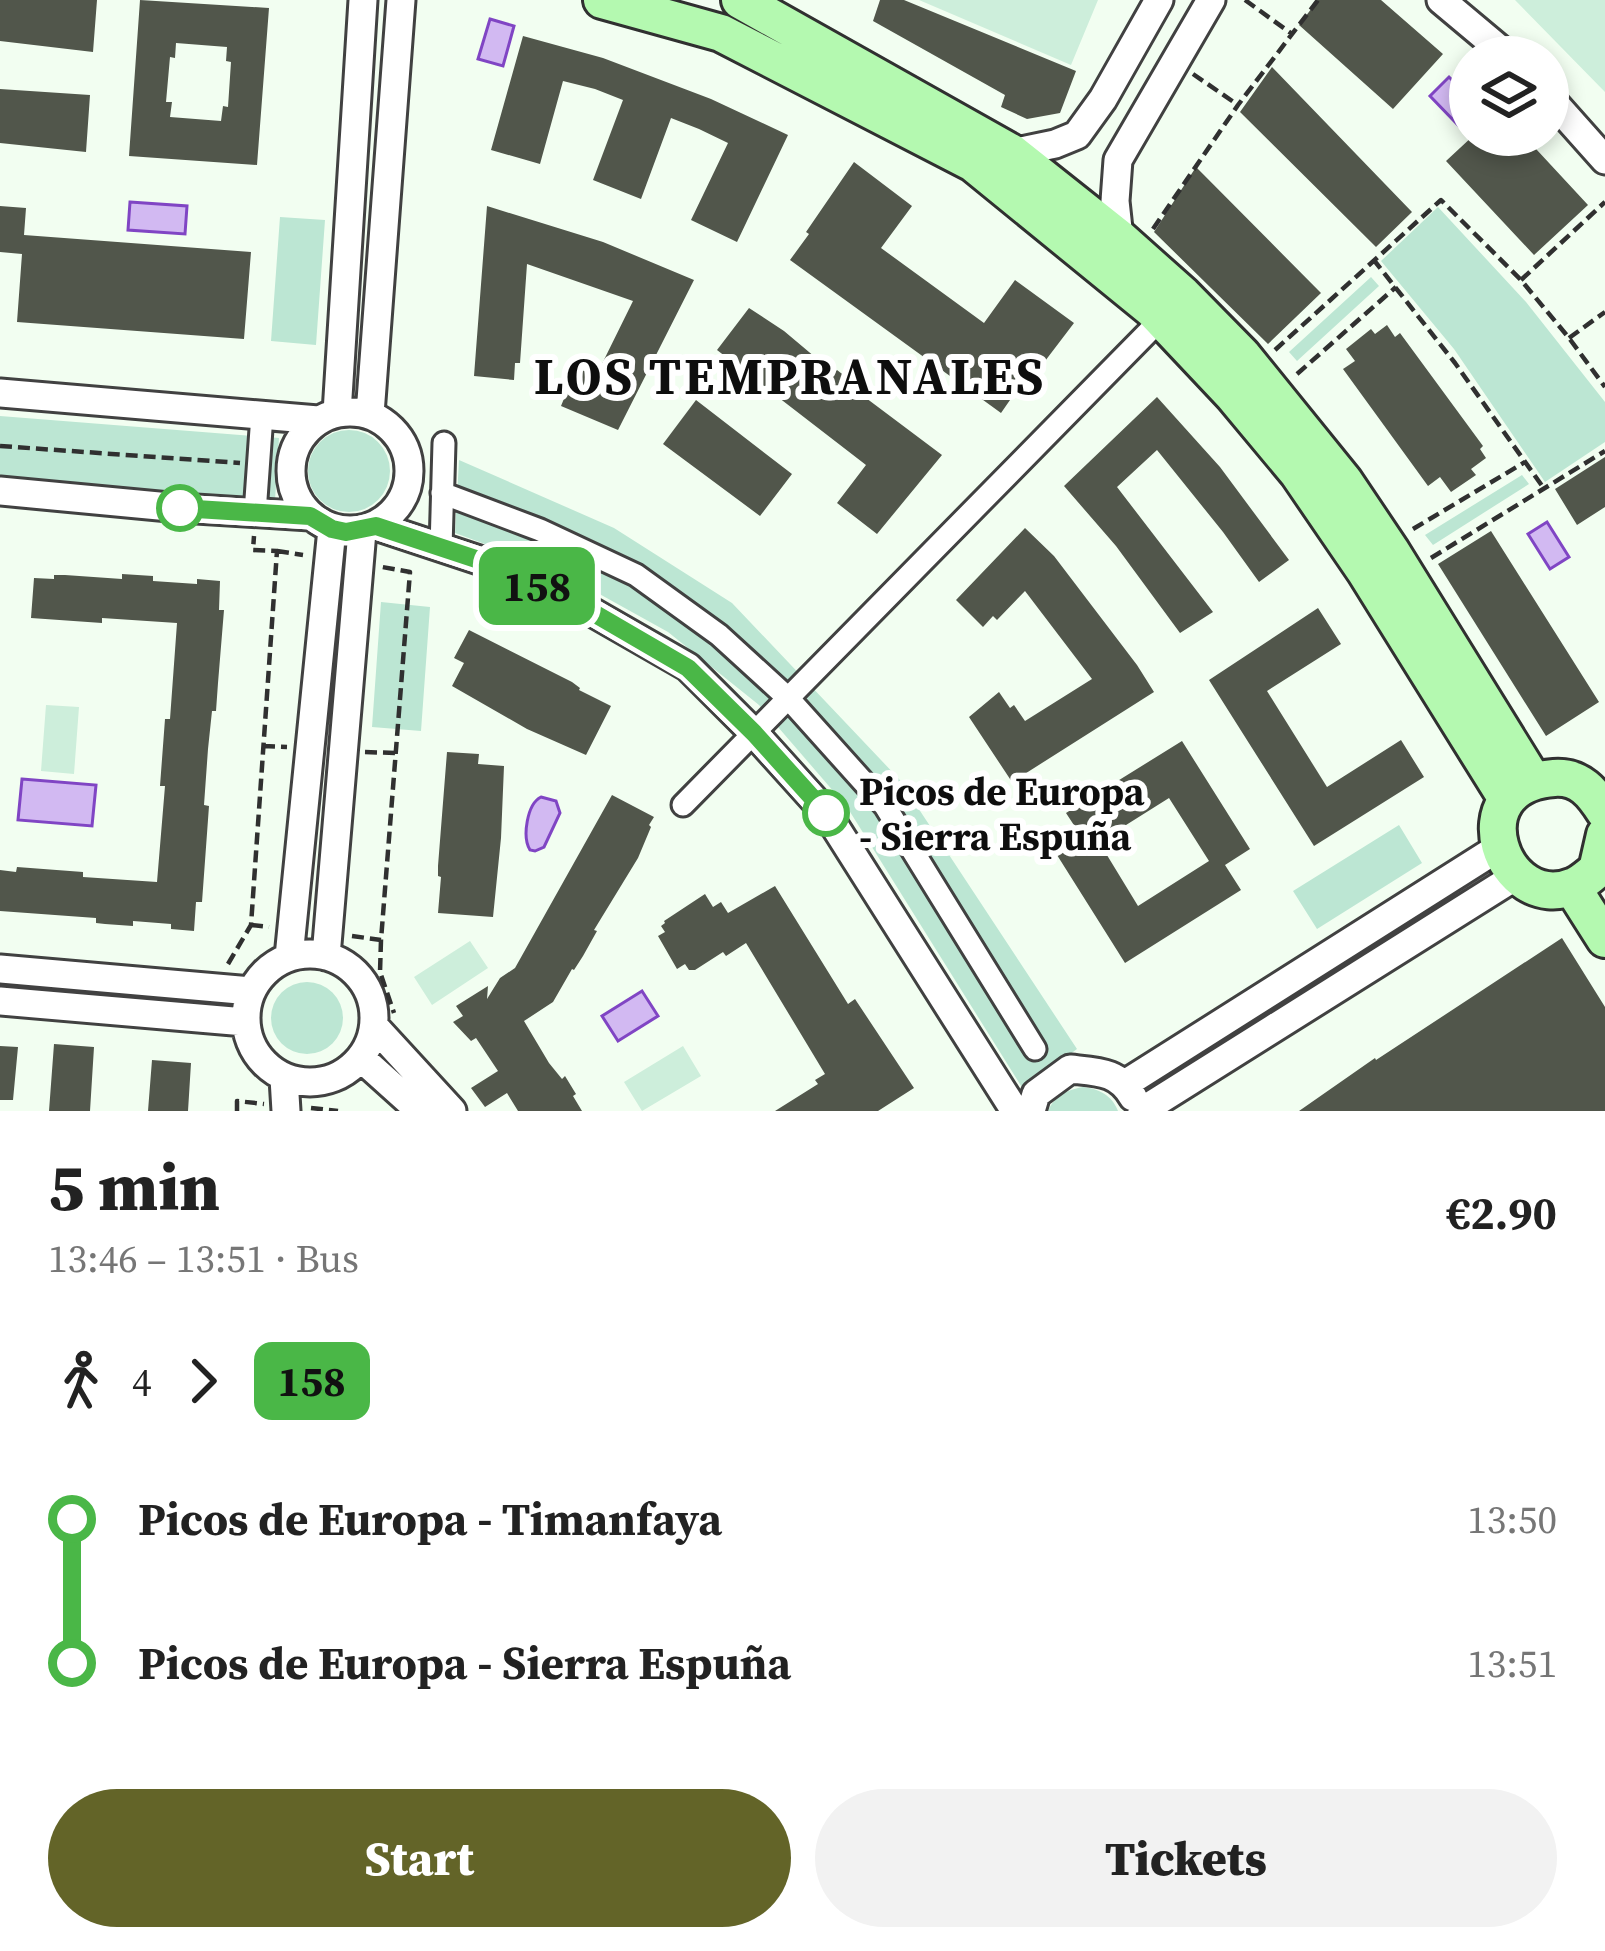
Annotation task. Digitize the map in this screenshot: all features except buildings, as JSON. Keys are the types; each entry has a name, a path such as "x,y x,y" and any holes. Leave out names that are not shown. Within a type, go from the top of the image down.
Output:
{"main road":[{"path":"602,0 721,33 973,163 1162,318 1298,473 1520,789"},
{"path":"740,0 1012,154 1128,246 1242,355 1344,481 1390,550 1520,789"},
{"path":"1600,794 1567,777 1520,789 1498,819 1507,862 1545,890 1595,869 1605,939"}],"street":[{"path":"0,393 262,416 327,416 354,411 370,414 395,431 411,468 403,501 369,528 327,945 368,990 374,1026 361,1058 318,1096 301,1082 269,1069 249,1040 245,1022 251,991 291,943 321,522 290,479 296,445 327,416 363,0"},
{"path":"370,414 401,0"},
{"path":"1012,154 1077,135 1159,0"},
{"path":"1128,246 1115,201 1118,160 1211,0"},
{"path":"1442,0 1484,36"},
{"path":"1569,120 1605,160"},
{"path":"683,805 1162,318"},
{"path":"255,513 262,416"},
{"path":"441,548 444,443"},
{"path":"0,491 255,513 321,522 346,532 369,528 491,564 585,608 688,668 827,814 1015,1111"},
{"path":"442,494 540,530 636,575 719,635 789,699 885,806 1035,1049"},
{"path":"1125,1084 1507,862"},
{"path":"1031,1111 1036,1094 1070,1070 1107,1072 1125,1084 1142,1111 1507,862"},
{"path":"291,943 308,953 327,945"},
{"path":"0,969 251,991"},
{"path":"0,1001 245,1022"},
{"path":"374,1026 452,1111"},
{"path":"361,1058 420,1111"},
{"path":"284,1078 286,1111"}],"path":[{"path":"1245,0 1292,34"},
{"path":"1128,246 1318,0"},
{"path":"1176,62 1238,105"},
{"path":"1271,354 1441,200 1521,280 1605,387"},
{"path":"1521,280 1605,202"},
{"path":"1373,259 1545,490"},
{"path":"1292,377 1396,287"},
{"path":"1569,338 1605,313"},
{"path":"0,446 258,464"},
{"path":"1429,559 1605,451"},
{"path":"1408,531 1525,462"},
{"path":"214,988 251,925 277,551 254,550 255,513"},
{"path":"327,945 381,940 410,572"},
{"path":"251,925 291,943"},
{"path":"237,1102 237,1111"}],"green space":[{"path":"919,0 1098,0 1071,65"},
{"path":"1515,0 1605,0 1605,92 1569,55 1569,36 1550,36"},
{"path":"1438,207 1526,302 1605,402 1605,442 1545,482 1454,349 1381,261"},
{"path":"280,217 325,220 316,345 271,341"},
{"path":"1371,277 1379,286 1297,361 1289,352"},
{"path":"0,416 279,438 275,500 0,478"},
{"path":"349,430 378,442 390,471 378,500 349,512 320,500 308,471 320,442"},
{"path":"459,460 614,528 732,603 899,779 1077,1049 1023,1089 847,807 759,705 668,632 558,571 455,533"},
{"path":"1522,475 1529,484 1433,545 1425,535"},
{"path":"381,602 430,607 421,731 372,727"},
{"path":"46,705 79,707 74,774 41,771"},
{"path":"1399,825 1422,863 1317,929 1293,891"},
{"path":"470,941 488,968 432,1005 414,977"},
{"path":"307,982 332,993 343,1018 332,1043 307,1054 282,1043 271,1018 282,993"},
{"path":"683,1046 701,1076 642,1111 624,1082"},
{"path":"1083,1087 1104,1094 1118,1111 1048,1111 1062,1094"}],"shaded area":[{"path":"490,19 514,26 503,66 478,59"},
{"path":"1449,77 1449,116 1430,96"},
{"path":"130,202 187,206 185,234 128,230"},
{"path":"1547,522 1569,557 1550,569 1528,534"},
{"path":"22,779 96,785 92,826 18,820"},
{"path":"541,797 556,801 560,813 544,847 535,851 530,850 526,829 532,806"},
{"path":"642,991 658,1016 618,1041 602,1016"}],"bus line":[{"name":"158","path":"180,508 310,516 346,532 376,526 491,564 585,608 688,668 826,813"}],"place":[{"name":"Picos de Europa - Sierra Espuña","path":"826,813"}],"district":[{"name":"LOS TEMPRANALES","path":"790,376"}]}
